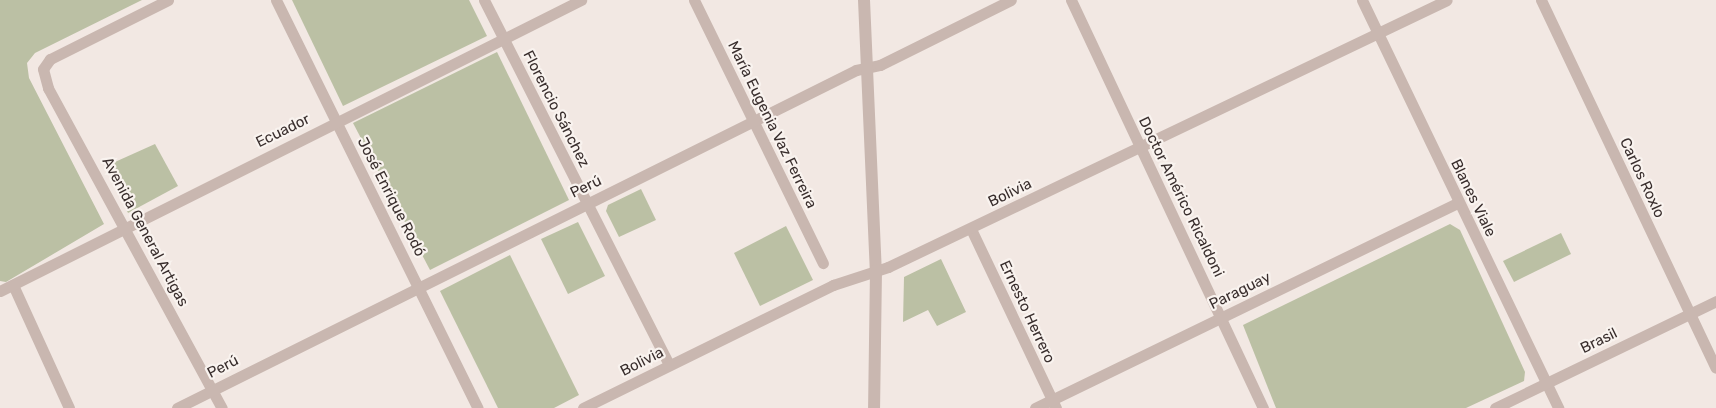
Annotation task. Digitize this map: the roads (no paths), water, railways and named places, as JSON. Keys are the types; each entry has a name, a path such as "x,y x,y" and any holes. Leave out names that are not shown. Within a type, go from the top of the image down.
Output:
{"street":[{"name":"Avenida General Artigas","path":"168,0 50,59 43,69 48,88 126,226 222,408"},
{"name":"José Enrique Rodó","path":"276,0 420,285 478,408"},
{"name":"Florencio Sánchez","path":"484,0 669,365"},
{"name":"Ecuador","path":"0,291 126,226 504,40 581,0"},
{"name":"María Eugenia Vaz Ferreira","path":"694,0 823,263"},
{"path":"864,0 876,270 874,408"},
{"name":"Perú","path":"177,408 587,203 1011,0"},
{"name":"Doctor Américo Ricaldoni","path":"1071,0 1140,148 1222,316 1263,408"},
{"name":"Blanes Viale","path":"1362,0 1558,408"},
{"name":"Bolivia","path":"583,408 833,285 876,270 971,229 1448,0"},
{"name":"Carlos Roxlo","path":"1541,0 1716,368"},
{"name":"Paraguay","path":"1034,408 1054,404 1222,316 1458,203"},
{"name":"Ernesto Herrero","path":"971,229 1054,404"},
{"path":"13,285 69,408"},
{"name":"Brasil","path":"1495,408 1716,301"}]}
